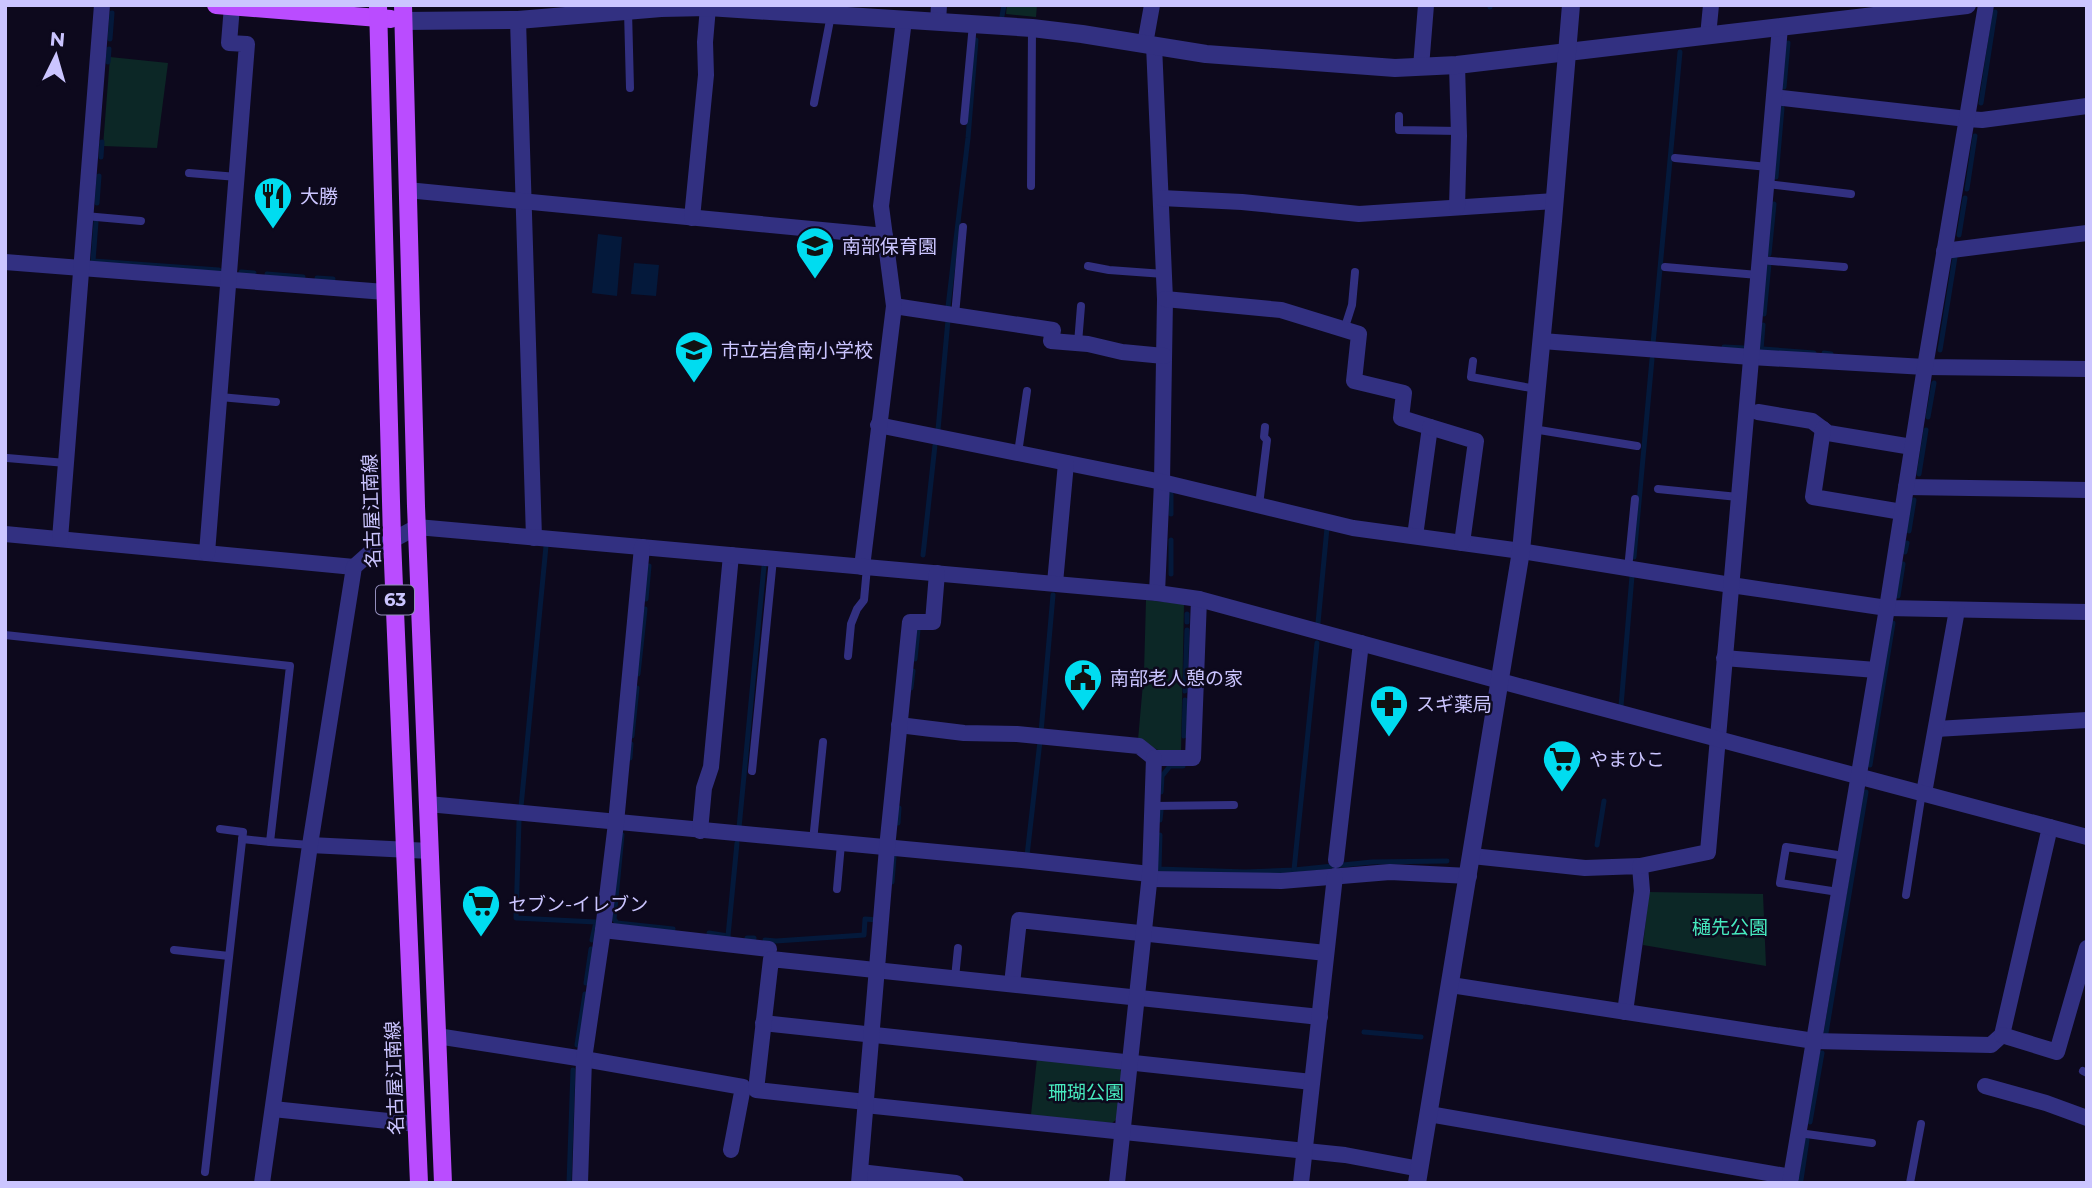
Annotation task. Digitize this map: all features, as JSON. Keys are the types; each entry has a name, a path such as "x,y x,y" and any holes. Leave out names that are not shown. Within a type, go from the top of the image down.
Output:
{"main road":[{"path":"224,6 403,13"},
{"name":"名古屋江南線","path":"378,12 392,539 419,1183"},
{"name":"63","path":"403,13 417,527 443,1183"}],"street":[{"path":"60,539 102,5"},
{"path":"1152,5 1150,45 1165,299 1163,482 1157,593"},
{"path":"1421,67 1426,5"},
{"path":"1320,1017 771,959 756,1090 1345,1155 1419,1176 1521,551 1571,5"},
{"path":"1709,36 1711,5"},
{"path":"403,13 518,20 545,12 683,7 753,8 904,20 939,14 973,24 1032,28 1206,54 1382,67 1421,67 1967,5"},
{"path":"1429,1114 1790,1180 1986,5"},
{"path":"208,553 247,44 229,43 224,6"},
{"path":"692,218 706,75 708,7"},
{"path":"518,20 534,538"},
{"path":"865,567 878,425 894,306 881,206 904,20"},
{"path":"1472,856 1585,868 1640,866 1708,852 1780,27"},
{"path":"1457,65 1457,207"},
{"path":"1774,97 1982,120 2087,106"},
{"path":"407,190 885,236"},
{"path":"1161,198 1242,202 1359,214 1555,201"},
{"path":"1944,251 2087,233"},
{"path":"5,262 385,292"},
{"path":"1165,299 1281,310 1359,334 1354,381 1404,393 1401,418 1476,440 1462,543"},
{"path":"894,306 1053,330 1051,341 1164,356"},
{"path":"1542,341 1925,367 2087,369"},
{"path":"1758,412 1812,421 1828,433 1912,447"},
{"path":"878,425 1163,482 1353,528 1521,551 1887,608 2087,612"},
{"path":"1415,536 1430,427"},
{"path":"1823,429 1813,497 1902,512"},
{"path":"1055,583 1066,463"},
{"path":"1906,488 2087,489"},
{"path":"262,1183 310,845 354,567 372,551 417,527 1055,583 1199,599 2087,837"},
{"path":"5,534 354,567"},
{"path":"580,1183 584,1059 616,823 642,547"},
{"path":"700,831 704,788 711,767 731,555"},
{"path":"937,573 933,622 910,622 887,848 859,1178 956,1183"},
{"path":"899,725 964,733 1017,734 1139,746 1154,758 1193,758 1199,599"},
{"path":"1923,793 1957,610"},
{"path":"1301,1183 1360,643"},
{"path":"1724,658 1876,670"},
{"path":"1936,729 2087,720"},
{"path":"1118,1183 1150,876 1154,758"},
{"path":"428,804 1150,876 1281,881 1335,868 1469,876"},
{"path":"1451,985 1814,1041 1990,1045 2002,1035 2050,827"},
{"path":"310,845 430,851"},
{"path":"1625,1012 1642,891 1640,866"},
{"path":"1012,984 1018,920 1326,953"},
{"path":"603,930 769,949"},
{"path":"2002,1035 2057,1052 2087,948"},
{"path":"763,1023 1312,1082"},
{"path":"437,1036 743,1087 731,1150"},
{"path":"1985,1086 2087,1118"},
{"path":"273,1109 417,1125"}],"lane":[{"path":"628,11 630,88"},
{"path":"814,103 831,15"},
{"path":"964,121 973,24"},
{"path":"1031,186 1032,28"},
{"path":"1399,116 1399,130 1459,131"},
{"path":"1675,158 1768,167"},
{"path":"189,173 237,177"},
{"path":"1766,184 1851,194"},
{"path":"85,216 142,221"},
{"path":"955,315 963,227"},
{"path":"1088,266 1164,274"},
{"path":"1665,267 1844,267"},
{"path":"1344,330 1352,305 1355,272"},
{"path":"1078,343 1081,306"},
{"path":"1473,361 1471,377 1537,389"},
{"path":"1018,453 1027,391"},
{"path":"220,397 276,402"},
{"path":"1259,505 1267,440 1264,437 1265,426"},
{"path":"1533,429 1637,446"},
{"path":"7,458 66,463"},
{"path":"1658,489 1738,497"},
{"path":"1628,569 1635,499"},
{"path":"752,771 773,559"},
{"path":"848,656 851,624 864,600 865,567"},
{"path":"5,635 290,666 271,842"},
{"path":"813,841 823,742"},
{"path":"1906,895 1923,793"},
{"path":"1153,806 1234,805"},
{"path":"205,1172 243,832 220,830"},
{"path":"242,839 310,845"},
{"path":"837,889 841,844"},
{"path":"1838,892 1780,883 1786,848 1844,856"},
{"path":"955,978 958,948"},
{"path":"174,950 229,956"},
{"path":"1910,1183 1921,1124"},
{"path":"1799,1133 1872,1143"}],"green space":[{"path":"1007,5 1037,5 1036,17 1006,14"},
{"path":"110,57 168,63 157,148 103,146"},
{"path":"1146,600 1184,604 1181,751 1158,750 1138,740 1144,672"},
{"name":"樋先公園","path":"1649,892 1763,894 1766,966 1643,945"},
{"name":"珊瑚公園","path":"1037,1058 1118,1067 1122,1072 1117,1119 1112,1123 1031,1115"}],"water":[{"path":"598,234 622,237 617,296 592,293"},
{"path":"634,263 659,265 656,296 631,294"}],"waterway":[{"path":"1002,16 1004,5"},
{"path":"1981,103 1995,12"},
{"path":"110,39 112,13"},
{"path":"948,307 968,138 976,40"},
{"path":"1784,87 1788,43"},
{"path":"108,62 109,49"},
{"path":"1653,344 1680,52"},
{"path":"1776,177 1782,108"},
{"path":"1967,189 1975,136"},
{"path":"101,157 102,142"},
{"path":"97,203 99,176"},
{"path":"1959,235 1965,198"},
{"path":"1769,254 1774,204"},
{"path":"96,222 93,261 219,270"},
{"path":"1940,350 1955,257"},
{"path":"1764,314 1769,264"},
{"path":"241,272 254,273"},
{"path":"267,274 303,277"},
{"path":"317,278 333,279"},
{"path":"938,430 948,320"},
{"path":"1761,350 1763,325"},
{"path":"1724,347 1745,348"},
{"path":"1763,349 1814,353"},
{"path":"1824,353 1831,354"},
{"path":"1634,557 1652,359"},
{"path":"1928,417 1934,383"},
{"path":"1919,474 1926,430"},
{"path":"923,555 935,445"},
{"path":"1171,493 1171,514"},
{"path":"1909,531 1914,500"},
{"path":"1318,623 1327,528"},
{"path":"1171,540 1171,574"},
{"path":"1905,552 1907,543"},
{"path":"521,807 546,546"},
{"path":"1898,596 1903,564"},
{"path":"646,599 649,566"},
{"path":"739,828 764,566"},
{"path":"1621,706 1632,576"},
{"path":"1041,732 1053,595"},
{"path":"638,674 645,609"},
{"path":"1187,614 1187,622"},
{"path":"1870,765 1893,623"},
{"path":"915,659 918,630"},
{"path":"1185,691 1187,630"},
{"path":"1294,870 1317,643"},
{"path":"911,688 913,671"},
{"path":"632,736 637,688"},
{"path":"1184,736 1185,700"},
{"path":"1027,856 1040,741"},
{"path":"630,758 631,744"},
{"path":"1161,792 1162,776 1170,766 1183,766"},
{"path":"1826,1033 1866,792"},
{"path":"1597,845 1604,801"},
{"path":"898,823 899,808"},
{"path":"1160,820 1161,811"},
{"path":"519,821 516,918 596,922 592,940"},
{"path":"622,835 614,919 617,923 673,929"},
{"path":"1160,835 1159,869 1245,872 1372,862 1447,861"},
{"path":"728,936 737,843"},
{"path":"892,882 894,857"},
{"path":"765,940 864,935 865,919 878,920"},
{"path":"709,933 728,936"},
{"path":"747,938 754,938"},
{"path":"586,983 591,949"},
{"path":"577,1045 585,994"},
{"path":"1364,1032 1421,1037"},
{"path":"1810,1122 1822,1053"},
{"path":"569,1183 573,1070"},
{"path":"1801,1180 1807,1140"}],"place":[{"name":"大勝","path":"273,230"},
{"name":"南部保育園","path":"815,280"},
{"name":"市立岩倉南小学校","path":"694,384"},
{"name":"南部老人憩の家","path":"1083,712"},
{"name":"スギ薬局","path":"1389,738"},
{"name":"やまひこ","path":"1562,793"},
{"name":"セブン-イレブン","path":"481,938"}]}
